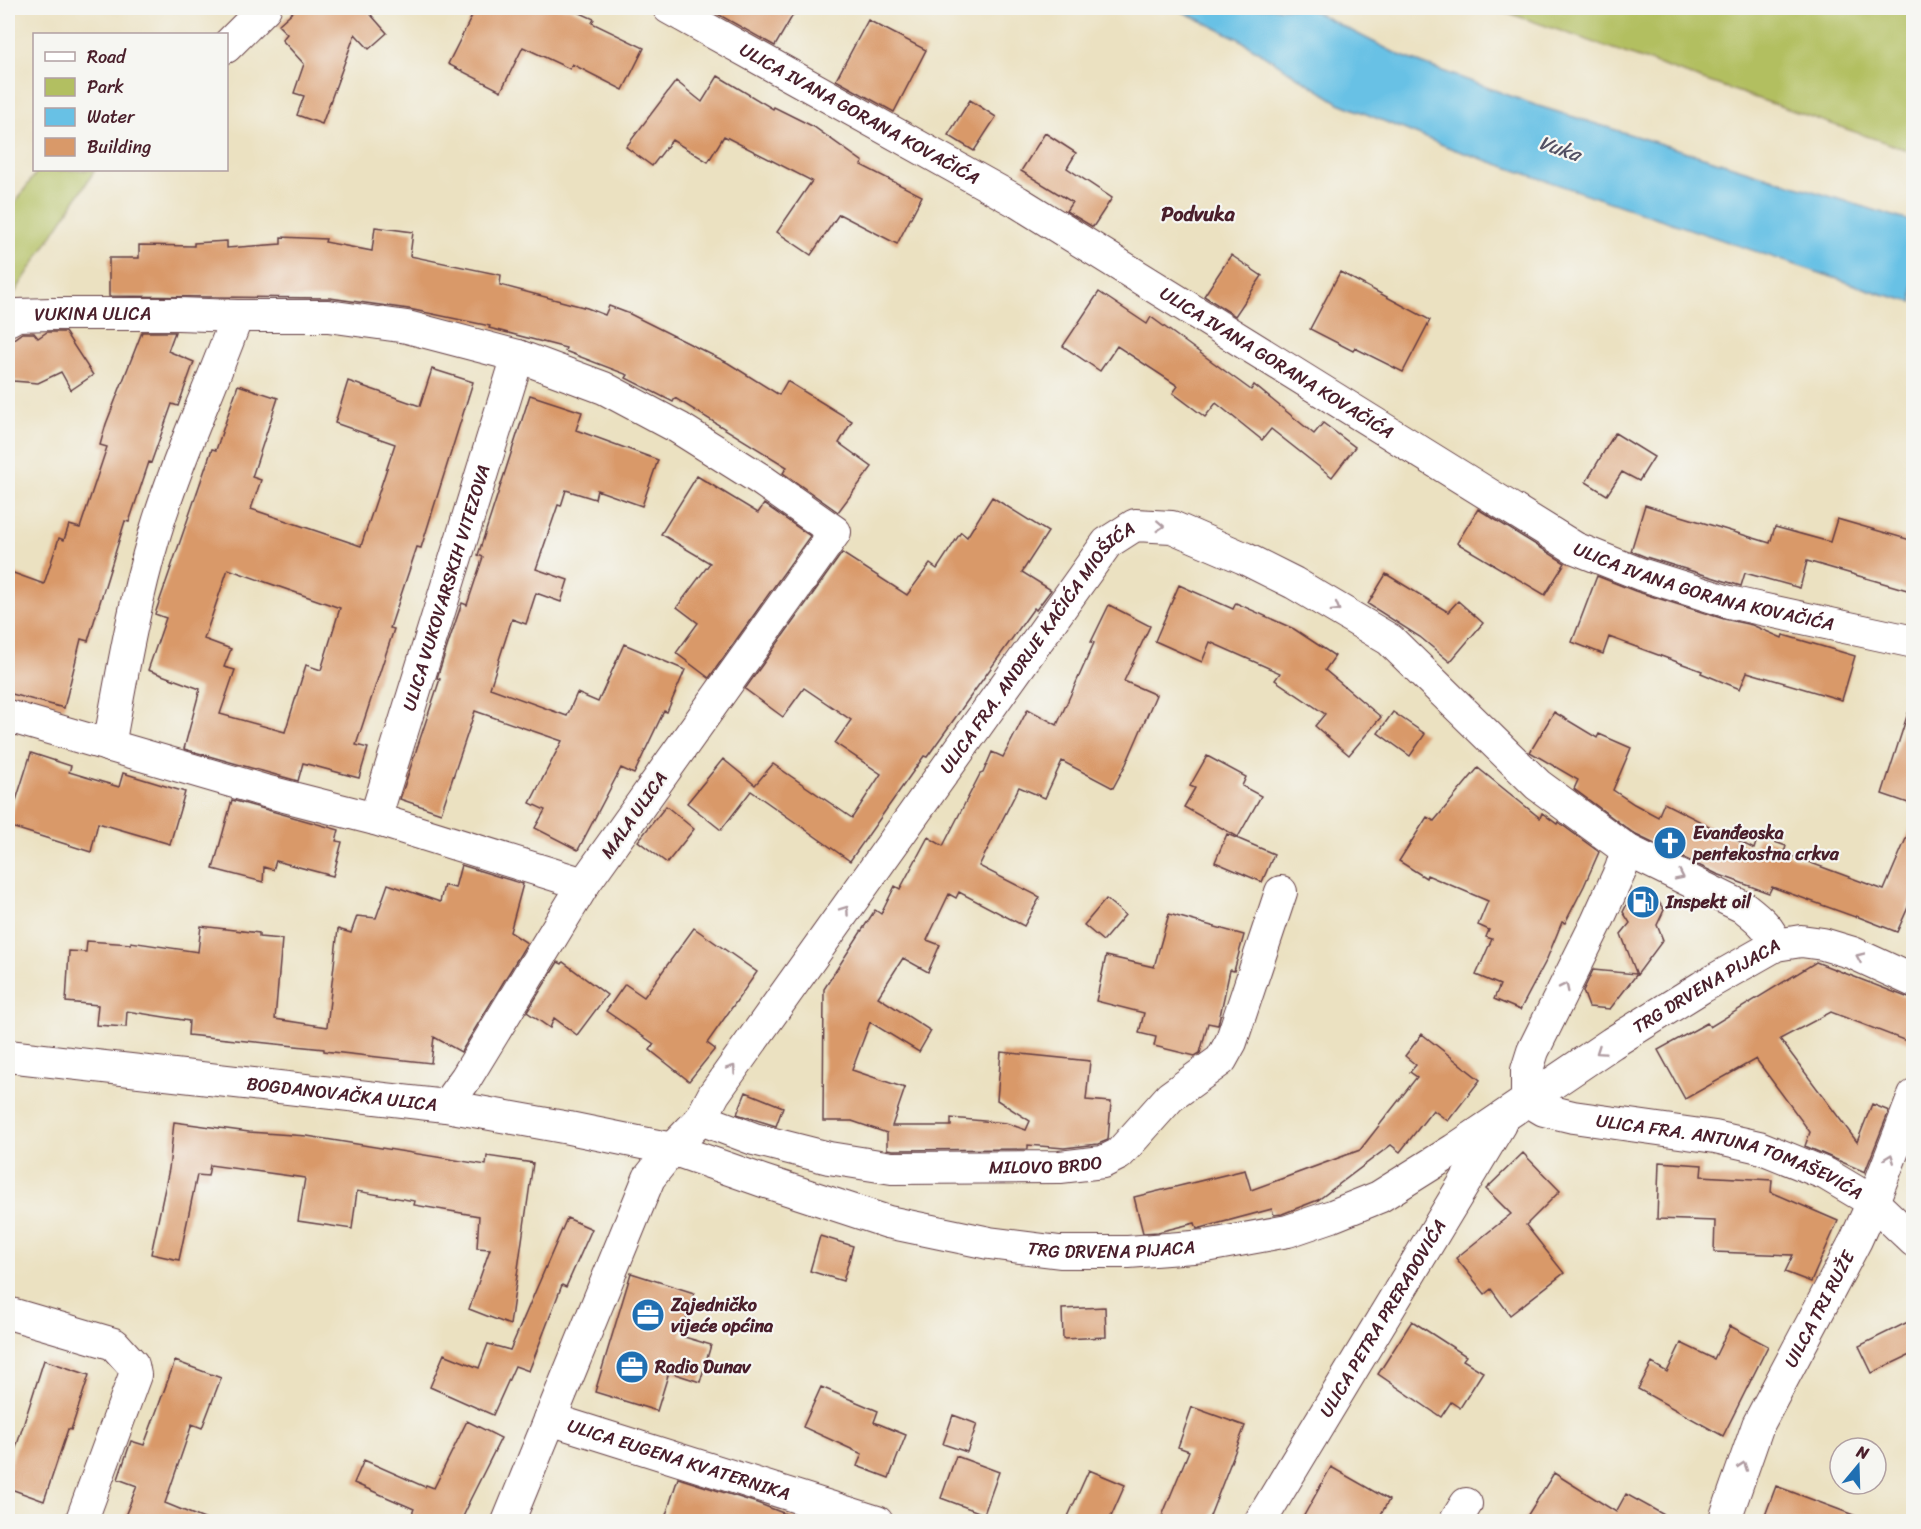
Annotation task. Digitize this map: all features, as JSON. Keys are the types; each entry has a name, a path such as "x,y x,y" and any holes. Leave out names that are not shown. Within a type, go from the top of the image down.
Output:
{"street":[{"path":"228,45 265,8"},
{"name":"ULICA IVANA GORANA KOVAČIĆA","path":"669,8 1018,202 1575,548 1640,574 1729,602 1914,642"},
{"name":"VUKINA ULICA","path":"8,320 17,315 237,316"},
{"path":"109,746 134,609 156,531 237,316 328,316 396,325 518,356"},
{"name":"MALA ULICA","path":"446,1106 466,1078 584,884 835,532 760,478 679,428 604,388 518,356"},
{"name":"ULICA VUKOVARSKIH VITEZOVA","path":"375,819 518,356"},
{"name":"ULICA FRA. ANDRIJE KAČIĆA MIOŠIĆA","path":"701,1119 714,1094 1107,543 1135,525 1172,526 1244,558 1294,582 1390,639 1538,784 1628,850"},
{"path":"8,716 265,791 375,819 584,884"},
{"path":"1517,1107 1533,1051 1606,901 1628,850"},
{"name":"TRG DRVENA PIJACA","path":"672,1149 888,1222 989,1243 1060,1252 1128,1252 1206,1246 1288,1231 1379,1197 1405,1182 1612,1043 1702,987 1776,945 1771,933 1745,908 1628,850"},
{"name":"MILOVO BRDO","path":"701,1119 754,1140 829,1158 892,1168 1060,1167 1103,1162 1119,1154 1170,1097 1221,1060 1231,1042 1281,892"},
{"path":"1776,945 1801,941 1823,944 1853,953 1914,981"},
{"name":"BOGDANOVAČKA ULICA","path":"8,1056 446,1106 672,1149"},
{"name":"UILCA TRI RUŽE","path":"1724,1521 1758,1425 1856,1240 1914,1096"},
{"name":"ULICA FRA. ANTUNA TOMAŠEVIĆA","path":"1517,1107 1715,1137 1759,1147 1826,1174 1873,1202 1914,1241"},
{"name":"ULICA PETRA PRERADOVIĆA","path":"1260,1521 1443,1216 1517,1107"},
{"path":"672,1149 701,1119"},
{"name":"ULICA EUGENA KVATERNIKA","path":"508,1521 649,1178 672,1149"},
{"path":"1405,1182 1421,1186 1436,1201 1443,1216"},
{"path":"8,1313 114,1344 133,1365 135,1375 81,1521"},
{"name":"ULICA EUGENA KVATERNIKA","path":"550,1419 877,1521"}],"green space":[{"path":"1494,8 1913,8 1913,152"},
{"path":"37,171 94,171 8,303 8,213"}],"water":[{"name":"Vuka","path":"1175,8 1307,8 1399,55 1535,105 1913,222 1913,302 1882,294 1453,149 1339,103 1239,39"}],"building":[{"path":"297,8 365,8 387,33 369,49 355,34 322,124 297,115 304,96 294,93 304,64 282,40 287,34 278,25"},
{"path":"476,8 569,8 594,19 592,23 644,48 623,90 572,64 570,69 523,47 501,91 448,64"},
{"path":"707,8 797,8 775,46"},
{"path":"868,20 926,50 894,112 836,80"},
{"path":"718,76 773,109 774,107 814,127 863,162 861,165 922,196 897,244 839,214 811,255 777,232 812,181 724,136 708,162 672,140 652,166 626,147 676,81 702,102"},
{"path":"970,100 996,117 974,151 948,135"},
{"path":"1045,133 1076,153 1067,168 1112,198 1093,227 1066,211 1072,202 1021,171"},
{"path":"375,227 413,232 410,256 501,275 500,285 605,315 609,306 630,314 728,363 779,395 787,381 852,421 839,443 872,467 838,512 783,473 787,467 675,398 673,402 626,378 628,375 565,351 566,348 489,328 490,326 409,309 330,298 109,296 109,258 139,258 139,245 194,246 194,243 227,241 227,248 281,244 281,237 326,239 325,242 372,251"},
{"path":"1231,255 1262,276 1235,316 1204,296"},
{"path":"1340,272 1430,320 1403,372 1355,348 1353,351 1310,329"},
{"path":"1099,292 1147,324 1151,317 1251,390 1254,385 1314,434 1323,423 1355,447 1332,477 1271,429 1262,440 1216,403 1205,417 1173,393 1178,386 1117,346 1100,371 1063,346"},
{"path":"47,332 65,332 93,375 71,390 61,372 38,383 13,381 8,373 8,343 22,333 34,333 38,338"},
{"path":"142,332 175,332 168,351 194,362 178,406 172,404 129,522 125,521 88,641 81,639 64,708 8,693 8,571 44,584 59,538 64,540 69,525 80,528 107,447 100,445 106,424"},
{"path":"432,369 473,382 421,548 417,547 390,628 394,629 356,745 368,748 359,778 303,763 298,781 184,749 200,689 148,670 166,618 155,614 212,449 216,450 238,385 278,398 252,477 261,480 251,509 361,546 395,444 335,423 348,381 420,406","holes":["228,569 340,608 321,670 306,665 285,732 220,714 235,670 224,667 231,649 204,639"]},
{"path":"530,395 582,412 576,430 658,460 642,506 597,490 595,499 566,490 561,506 558,505 536,569 568,580 561,602 536,593 526,624 512,619 490,688 567,716 577,693 598,702 624,644 685,670 667,712 664,711 634,774 621,768 578,850 535,828 545,810 530,803 562,741 475,711 441,813 400,799 440,679 437,678 462,603 467,605 483,557 478,555"},
{"path":"1615,433 1654,457 1639,481 1622,472 1607,495 1586,482"},
{"path":"697,476 758,513 764,504 810,536 709,678 676,653 698,623 677,607 710,563 661,534"},
{"path":"992,497 1048,532 1022,572 1051,590 1036,610 1034,608 927,757 924,756 850,861 751,791 721,830 687,803 723,759 755,785 773,764 852,818 881,774 835,743 851,720 804,688 783,717 745,689 842,553 907,595 930,564 937,569 961,532 967,537"},
{"path":"1645,505 1770,543 1775,527 1830,542 1837,519 1914,541 1914,592 1807,561 1800,588 1745,573 1741,586 1646,557 1631,551"},
{"path":"1478,509 1565,563 1545,595 1457,543"},
{"path":"1386,574 1448,612 1458,601 1483,623 1450,662 1420,637 1368,604"},
{"path":"1597,576 1635,591 1724,619 1752,625 1782,638 1783,635 1855,656 1842,700 1747,672 1740,689 1701,673 1702,671 1609,637 1603,654 1572,642"},
{"path":"1179,585 1233,609 1236,603 1294,629 1335,656 1325,670 1381,717 1349,755 1315,726 1325,714 1275,680 1280,673 1210,642 1202,662 1155,641"},
{"path":"1109,605 1150,626 1124,681 1156,695 1113,788 1062,761 1045,798 1019,787 979,866 1040,897 1024,926 959,892 956,898 949,894 927,940 940,945 928,972 903,958 878,997 931,1031 919,1052 870,1022 852,1070 905,1088 892,1126 951,1126 951,1118 1006,1123 1026,1130 1030,1121 997,1100 1001,1052 1090,1061 1086,1100 1111,1102 1108,1140 1098,1144 1064,1148 1028,1145 1028,1149 893,1150 887,1149 887,1133 852,1121 823,1121 824,989 875,910 881,914 895,886 900,889 928,837 943,846 992,752 1003,757 1028,709 1057,725 1094,643 1091,642"},
{"path":"1393,712 1425,734 1410,756 1378,733"},
{"path":"1554,712 1597,738 1599,734 1631,748 1613,790 1658,817 1664,803 1754,849 1758,836 1786,846 1784,853 1884,890 1914,820 1914,894 1897,932 1772,887 1769,893 1717,874 1636,835 1574,789 1578,780 1530,752"},
{"path":"1908,713 1914,714 1914,805 1882,794"},
{"path":"31,753 71,766 69,772 119,787 123,773 185,792 170,844 98,823 91,852 8,826"},
{"path":"1207,756 1246,777 1242,786 1261,796 1238,837 1184,807 1195,788 1190,786"},
{"path":"1478,768 1540,818 1542,813 1557,824 1558,822 1599,852 1520,1010 1494,999 1500,985 1476,975 1492,939 1486,937 1489,930 1478,925 1488,901 1427,875 1426,878 1399,861 1427,817 1434,821"},
{"path":"232,800 339,830 336,841 342,842 333,876 276,861 273,870 264,867 263,882 213,869"},
{"path":"666,806 694,829 667,863 638,841"},
{"path":"1227,834 1274,854 1262,882 1215,862"},
{"path":"461,865 523,884 510,932 527,943 461,1052 434,1037 431,1063 188,1035 189,1021 127,1011 126,1027 96,1025 98,1005 66,1002 69,951 86,952 87,941 131,944 131,942 198,952 201,926 259,933 259,937 282,939 275,1019 327,1027 338,929 351,933 357,916 376,918 388,884 440,902 444,885 455,888"},
{"path":"1632,894 1654,894 1664,910 1657,925 1663,940 1637,975 1621,934 1630,923 1623,912"},
{"path":"1106,899 1125,915 1103,941 1084,925"},
{"path":"1169,914 1244,935 1234,971 1230,970 1218,1025 1208,1023 1200,1053 1195,1056 1154,1046 1156,1037 1139,1033 1144,1013 1096,1001 1106,956 1154,967"},
{"path":"694,928 757,972 707,1043 715,1049 689,1081 650,1050 654,1044 606,1011 625,984 644,997"},
{"path":"558,962 562,964 563,962 607,995 577,1035 554,1018 550,1028 527,1012"},
{"path":"1816,962 1914,1000 1914,1044 1831,1012 1780,1039 1857,1142 1872,1104 1889,1111 1865,1172 1805,1146 1810,1132 1756,1059 1685,1099 1658,1050 1707,1023 1710,1027"},
{"path":"1593,970 1637,974 1610,1009 1589,1007 1583,991"},
{"path":"1422,1034 1480,1080 1448,1121 1433,1110 1400,1152 1391,1145 1318,1200 1282,1214 1274,1215 1272,1209 1197,1229 1195,1223 1158,1232 1143,1233 1134,1197 1245,1170 1251,1190 1360,1150 1417,1077 1410,1072 1416,1065 1405,1056"},
{"path":"746,1092 783,1107 776,1126 737,1114"},
{"path":"174,1122 249,1132 307,1136 486,1165 487,1156 533,1163 510,1325 469,1309 490,1249 477,1248 479,1216 414,1205 415,1201 357,1191 352,1229 298,1221 305,1178 210,1165 208,1176 197,1175 179,1260 151,1254 169,1169"},
{"path":"1523,1153 1560,1191 1526,1225 1564,1273 1510,1315 1491,1289 1485,1294 1456,1258 1511,1214 1486,1189"},
{"path":"1659,1162 1702,1165 1701,1176 1772,1180 1771,1192 1838,1221 1811,1282 1785,1272 1793,1255 1714,1252 1715,1221 1657,1219"},
{"path":"567,1218 592,1229 566,1287 562,1285 529,1371 515,1366 493,1415 430,1387 444,1354 479,1368 488,1344 510,1350"},
{"path":"820,1236 853,1246 843,1281 810,1271"},
{"path":"631,1273 694,1293 681,1336 711,1345 700,1382 669,1372 657,1411 595,1392"},
{"path":"1105,1307 1106,1337 1063,1339 1062,1309"},
{"path":"1914,1319 1914,1353 1872,1373 1859,1346"},
{"path":"1412,1321 1466,1356 1463,1360 1483,1372 1460,1408 1451,1402 1441,1417 1378,1374"},
{"path":"1730,1326 1768,1346 1723,1436 1638,1389 1652,1363 1667,1372 1681,1343 1714,1359"},
{"path":"44,1360 89,1375 44,1501 8,1488 8,1473"},
{"path":"175,1361 221,1378 202,1428 192,1424 165,1503 209,1521 123,1521 137,1486 118,1479 131,1441 144,1445"},
{"path":"821,1387 878,1411 874,1422 906,1435 889,1478 857,1466 862,1454 803,1427"},
{"path":"1192,1407 1245,1426 1208,1521 1160,1521 1189,1451 1178,1447"},
{"path":"953,1415 977,1424 967,1452 943,1444"},
{"path":"467,1421 501,1438 461,1521 409,1521 414,1509 354,1483 364,1460 425,1487 426,1485 434,1488"},
{"path":"956,1456 999,1472 984,1514 941,1498"},
{"path":"1331,1467 1389,1500 1377,1521 1301,1521"},
{"path":"1089,1470 1125,1485 1109,1521 1066,1521"},
{"path":"1554,1473 1616,1512 1626,1494 1675,1521 1524,1521"},
{"path":"678,1478 757,1503 799,1519 799,1521 664,1521"},
{"path":"1776,1486 1864,1519 1863,1521 1763,1521"}],"place":[{"name":"Evanđeoska pentekostna crkva","path":"1670,843"},
{"name":"Inspekt oil","path":"1643,902"},
{"name":"Zajedničko vijeće općina","path":"648,1315"},
{"name":"Radio Dunav","path":"632,1367"}],"district":[{"name":"Podvuka","path":"1198,214"}]}
